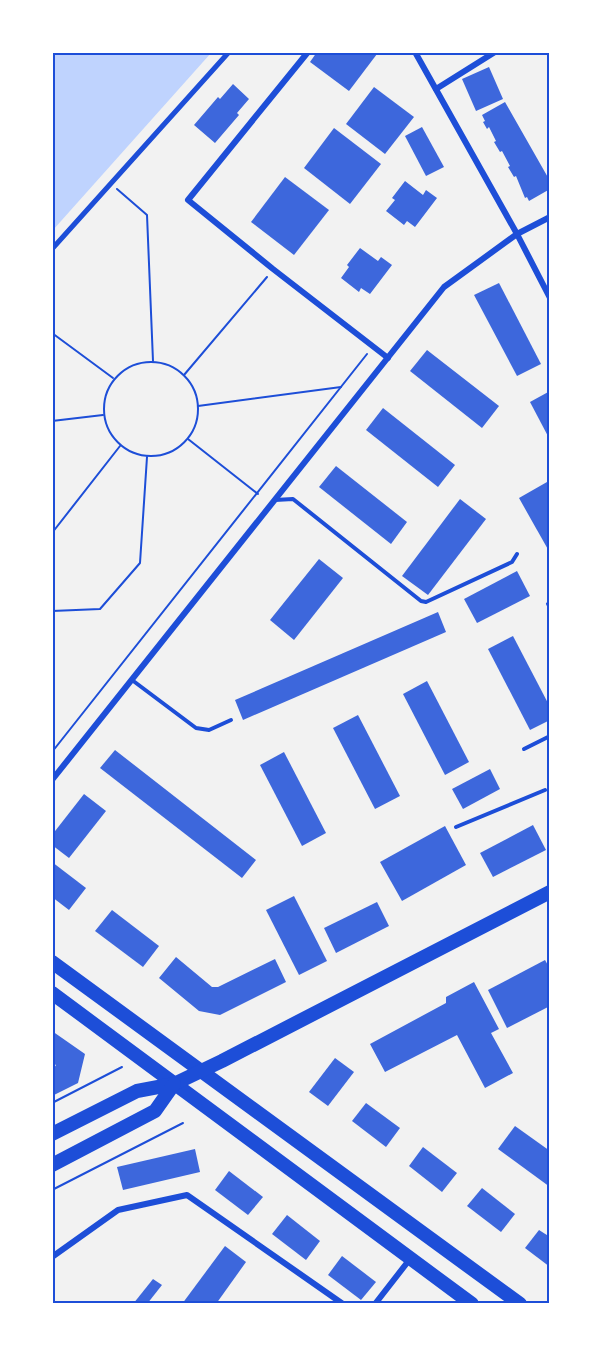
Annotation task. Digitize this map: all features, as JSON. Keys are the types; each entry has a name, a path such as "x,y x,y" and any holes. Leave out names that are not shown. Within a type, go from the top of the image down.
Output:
{"main road":[{"path":"52,1134 137,1091 174,1084 202,1071 549,892"},
{"path":"52,962 520,1304"},
{"path":"52,993 472,1304"},
{"path":"52,1165 155,1111 174,1084"}],"street":[{"path":"52,249 229,52"},
{"path":"308,52 188,200 388,357"},
{"path":"415,52 517,234 549,298"},
{"path":"436,89 495,52"},
{"path":"52,780 444,287 517,234 549,218"},
{"path":"52,1257 118,1210 187,1195 343,1304"},
{"path":"375,1304 411,1258"}],"lane":[{"path":"275,500 293,499 421,601 426,602 512,562 517,554"},
{"path":"132,680 196,728 209,730 231,720"},
{"path":"524,749 549,736"},
{"path":"456,827 545,790"}],"path":[{"path":"110,184 147,215 153,361"},
{"path":"184,375 273,269"},
{"path":"52,333 114,379"},
{"path":"52,752 373,347"},
{"path":"153,361 167,364 184,375 194,389 199,411 188,439 176,450 163,456 147,457 120,446 110,434 103,406 106,392 114,379 125,369 138,363 153,361"},
{"path":"198,406 342,387"},
{"path":"52,421 104,415"},
{"path":"188,439 258,494"},
{"path":"52,533 120,446"},
{"path":"52,611 100,609 140,563 147,457"},
{"path":"52,1103 122,1067"},
{"path":"52,1190 183,1123"}],"water":[{"path":"52,53 211,53 53,230"}],"building":[{"path":"317,52 375,52 377,54 349,91 310,62"},
{"path":"489,67 503,99 476,111 462,79"},
{"path":"233,84 249,99 237,113 239,115 215,143 194,125 218,97 220,99"},
{"path":"374,87 414,117 385,154 346,124"},
{"path":"505,102 550,181 550,189 529,201 527,197 525,198 516,176 514,177 508,167 510,166 502,151 500,152 494,142 496,141 489,127 487,129 483,122 485,121 482,115"},
{"path":"422,127 444,167 426,176 405,136"},
{"path":"334,128 381,164 350,204 304,168"},
{"path":"285,177 329,210 294,255 251,222"},
{"path":"405,181 423,195 426,190 437,198 415,227 407,221 404,225 386,211 395,200 392,198"},
{"path":"360,248 378,261 381,257 392,265 370,294 361,288 359,292 341,278 349,267 347,265"},
{"path":"499,283 541,364 517,376 474,295"},
{"path":"427,350 499,406 482,428 410,371"},
{"path":"550,391 550,440 530,402"},
{"path":"383,408 455,465 438,487 366,430"},
{"path":"336,466 407,522 391,544 319,487"},
{"path":"547,482 550,488 550,553 519,498"},
{"path":"460,499 486,519 428,595 402,576"},
{"path":"319,559 343,578 294,640 270,620"},
{"path":"517,571 530,596 477,623 464,599"},
{"path":"438,612 446,632 243,720 235,700"},
{"path":"513,636 550,707 550,720 530,730 488,649"},
{"path":"427,681 469,762 445,775 403,694"},
{"path":"358,715 400,796 375,809 333,728"},
{"path":"115,750 256,860 242,878 100,768"},
{"path":"284,752 326,833 302,846 260,765"},
{"path":"490,769 500,789 463,809 452,789"},
{"path":"84,794 106,811 69,858 52,845 52,835"},
{"path":"533,825 546,850 493,877 480,853"},
{"path":"445,826 466,865 402,901 380,862"},
{"path":"52,862 86,888 69,910 52,897"},
{"path":"294,896 327,961 299,975 266,910"},
{"path":"377,902 389,926 336,953 324,928"},
{"path":"112,910 159,946 143,967 95,931"},
{"path":"176,957 212,987 218,987 275,959 286,982 220,1015 199,1011 159,978"},
{"path":"545,960 550,969 550,1006 507,1028 488,990"},
{"path":"474,982 499,1029 491,1033 513,1073 485,1088 457,1035 385,1072 370,1044 446,1003 446,997"},
{"path":"52,1031 85,1054 78,1083 52,1096 52,1071 56,1065 52,1063"},
{"path":"335,1058 354,1072 328,1106 309,1092"},
{"path":"366,1103 400,1128 386,1147 352,1121"},
{"path":"515,1126 550,1151 550,1187 498,1149"},
{"path":"423,1147 457,1173 442,1192 409,1166"},
{"path":"195,1149 200,1172 123,1190 117,1167"},
{"path":"229,1171 263,1197 248,1215 215,1190"},
{"path":"482,1188 515,1214 501,1232 467,1206"},
{"path":"287,1215 320,1241 306,1260 272,1234"},
{"path":"539,1230 550,1237 550,1267 525,1248"},
{"path":"225,1246 246,1262 216,1304 182,1304"},
{"path":"342,1256 376,1282 361,1300 328,1275"},
{"path":"153,1279 162,1285 147,1304 133,1304"}]}
